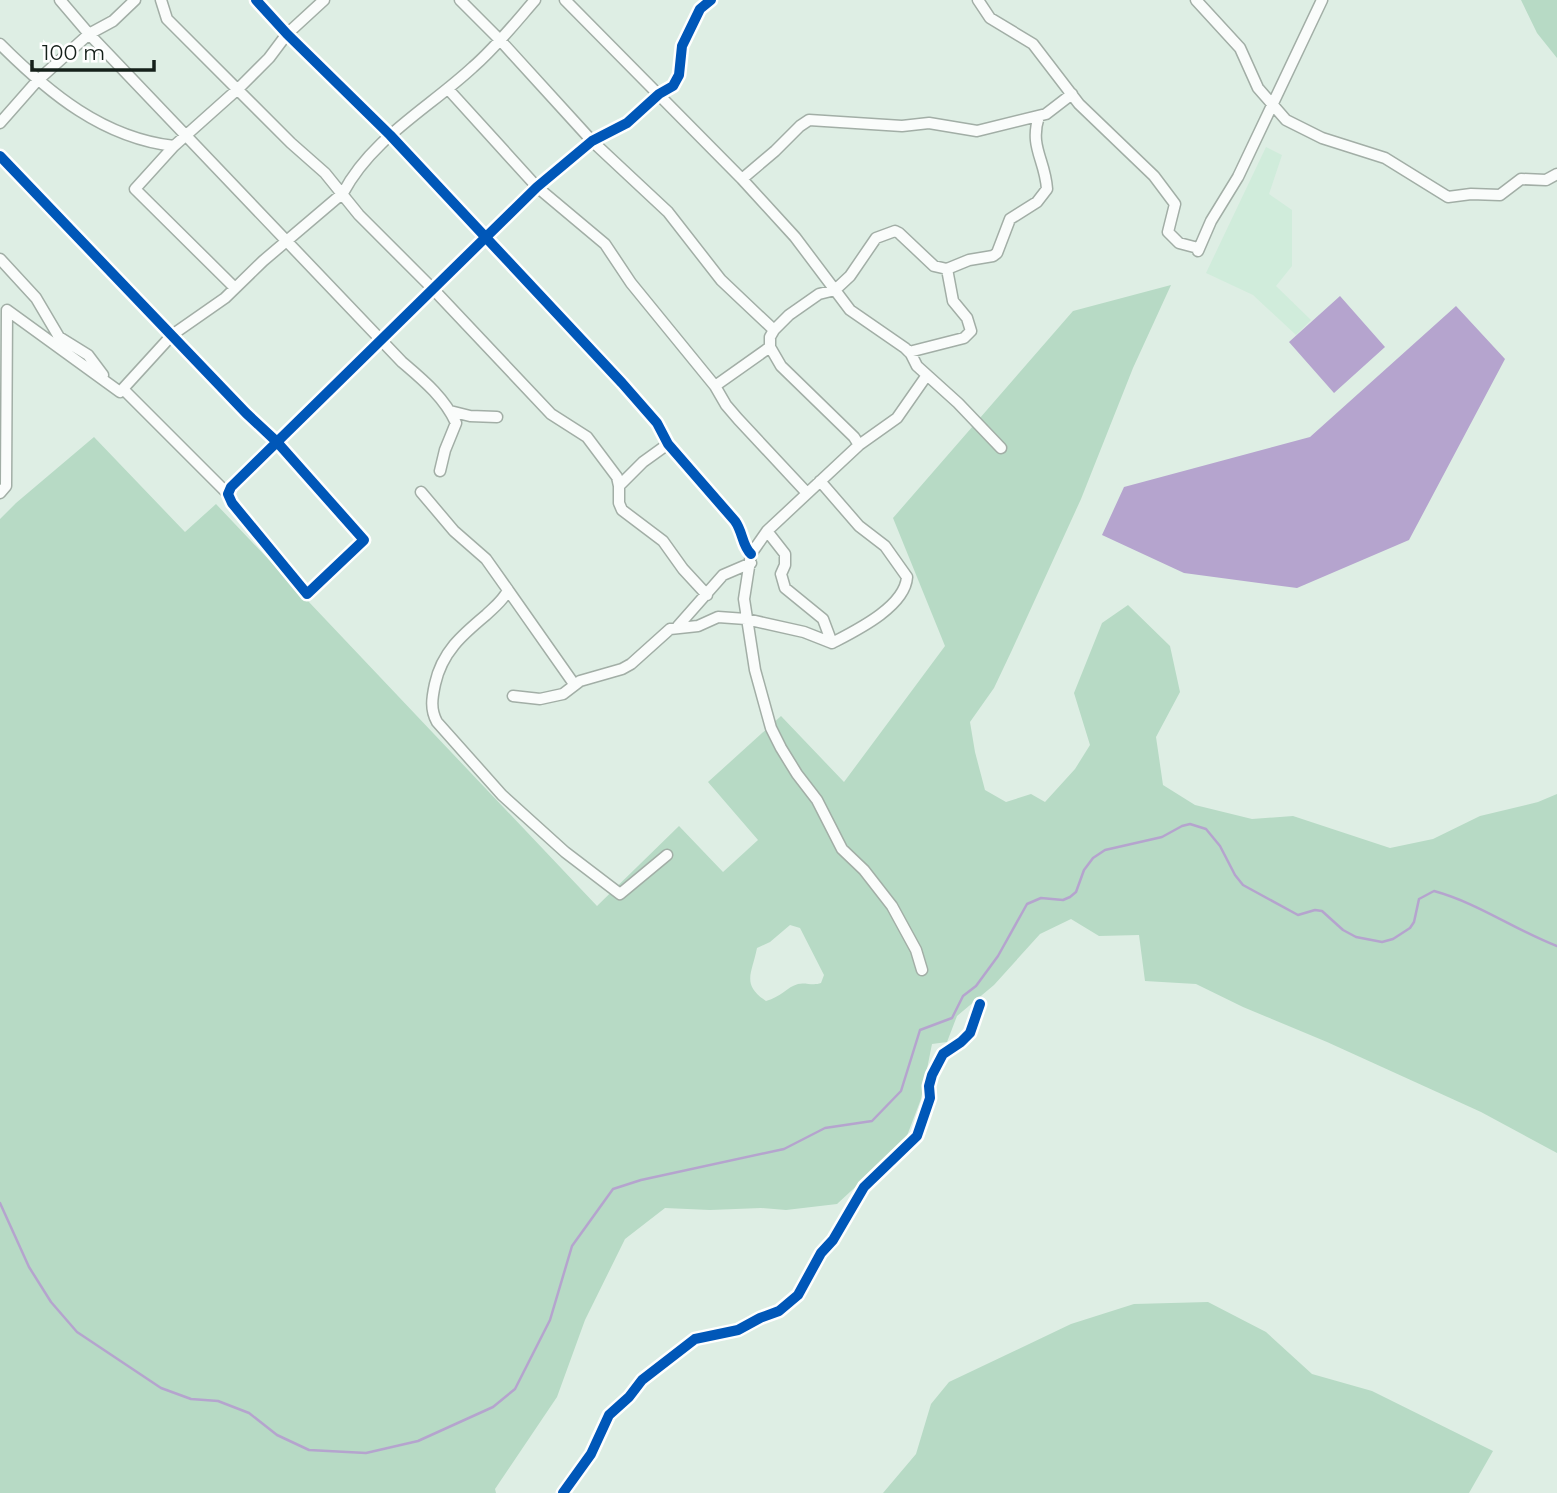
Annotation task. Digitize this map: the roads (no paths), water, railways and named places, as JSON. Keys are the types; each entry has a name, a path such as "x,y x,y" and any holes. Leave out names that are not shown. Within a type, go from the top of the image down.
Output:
{"street":[{"path":"60,0 89,34 402,362 432,388 456,423 440,471"},
{"path":"0,123 37,81 89,34 113,21 135,0"},
{"path":"161,0 167,19 239,88 291,143 325,173 366,223 433,289 551,414 587,437 617,477 622,510 663,541 683,569 707,595"},
{"path":"256,0 390,135 622,383 657,423 668,444 735,521 751,558"},
{"path":"234,288 135,189 174,146 239,88 269,58 287,34 324,0"},
{"path":"460,0 592,141 668,212 721,280 774,330"},
{"path":"121,391 172,335 216,305 343,193 350,179 370,154 448,89 500,40 535,0"},
{"path":"565,0 742,179 795,237 850,310 909,352 917,366 958,403 1001,448"},
{"path":"228,494 237,481 537,187 592,141 627,123 659,94 673,86 678,75 682,46 700,9 711,0"},
{"path":"978,0 990,18 1033,44 1079,104 1154,176 1174,200 1168,232 1179,243 1198,250 1211,221 1238,177 1322,0"},
{"path":"1196,0 1240,48 1258,88 1271,103 1286,120 1313,134 1385,158 1448,197 1471,194 1500,195 1521,179 1546,180 1557,174"},
{"path":"0,44 37,81 68,105 104,126 146,142 174,146"},
{"path":"448,89 537,187 605,244 631,283 715,386 726,405 807,493"},
{"path":"742,179 809,120 902,126 929,123 977,131 1046,114 1072,94"},
{"path":"859,445 781,366 770,347 770,337 789,315 819,294 835,290 850,276 876,238 890,231 895,231 907,239 934,265 947,269 969,260 993,256 1000,248 1010,219 1046,193 1046,175 1034,144 1034,130 1039,116"},
{"path":"0,156 277,442 364,540 307,594 244,518 228,494 97,369 89,355 59,337 36,298 0,259"},
{"path":"909,352 964,338 971,331 967,318 953,301 947,269"},
{"path":"819,294 822,272"},
{"path":"4,314 121,391"},
{"path":"2,485 4,314"},
{"path":"715,386 770,347"},
{"path":"922,970 916,950 892,906 864,870 842,849 817,800 781,748 767,714 755,670 744,599 751,558 767,531 859,445 898,418 927,375"},
{"path":"450,411 470,416 497,417"},
{"path":"619,486 643,462 668,444"},
{"path":"513,696 540,699 563,694 574,684 631,664 670,629 678,626 698,626 718,617 746,618 804,632 832,643 875,621 903,592 908,577 885,547 859,526 820,481"},
{"path":"421,492 454,531 486,559 574,684"},
{"path":"767,531 785,554 785,565 781,574 785,588 824,619 832,643"},
{"path":"678,626 723,575 751,558"},
{"path":"508,590 501,601 457,639 446,654 433,696 432,713 437,722 502,795 565,852 620,894 667,855"},
{"path":"563,1493 591,1454 609,1415 629,1397 642,1380 695,1339 738,1330 779,1311 798,1295 821,1253 833,1240 864,1187 917,1136 930,1098 932,1074 943,1054 970,1033 980,1003"}],"waterway":[{"path":"0,1203 29,1267 51,1302 77,1332 161,1388 191,1399 218,1401 249,1413 277,1435 309,1450 366,1453 418,1441 493,1407 515,1389 550,1320 572,1246 613,1189 641,1180 784,1149 825,1128 872,1121 901,1091 920,1030 952,1018 963,996 976,986 998,956 1027,904 1041,898 1063,900 1070,897 1076,892 1084,870 1093,858 1105,850 1162,837 1190,824 1206,829 1220,846 1243,885 1298,915 1315,910 1322,911 1343,930 1356,937 1382,942 1393,939 1410,928 1414,922 1419,899 1434,891 1466,902 1557,946"}]}
